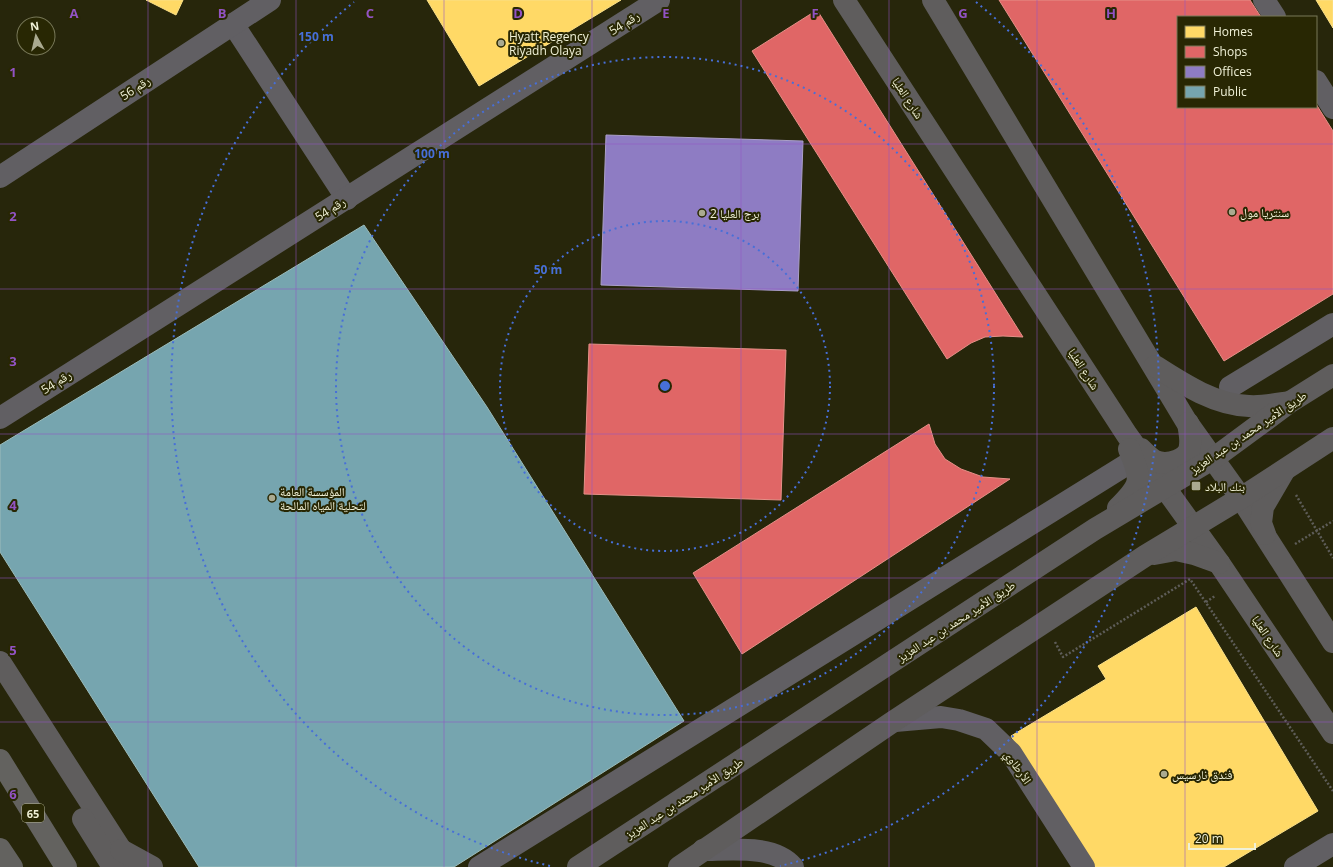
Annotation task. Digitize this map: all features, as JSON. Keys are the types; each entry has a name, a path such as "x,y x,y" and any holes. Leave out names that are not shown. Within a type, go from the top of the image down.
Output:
{"highway":[{"name":"65","path":"0,760 66,867"},
{"path":"0,849 12,867"}],"main road":[{"name":"شارع العليا","path":"844,0 1127,435 1219,563 1333,733"},
{"path":"933,0 1188,423 1241,498 1333,642"},
{"path":"1151,363 1188,387 1227,402 1260,407 1290,402"},
{"name":"طريق الأمير محمد بن عبد العزيز","path":"578,867 1095,529 1214,458 1256,429 1290,402 1333,375"},
{"path":"1095,529 1137,488 1138,480 1134,460 1114,415"},
{"path":"1127,435 1144,453 1156,461 1168,464 1187,454 1191,446 1188,423"},
{"path":"1256,429 1235,452 1232,465 1234,475 1244,483 1252,483 1284,469"},
{"path":"678,867 895,721 1145,556 1241,498 1333,438"},
{"path":"1270,544 1261,523 1263,507 1284,469"},
{"path":"1138,504 1152,500 1160,502 1166,508 1169,516 1168,525 1161,538 1145,556"},
{"path":"1219,563 1209,542 1209,532 1218,523 1226,519 1233,518 1247,524 1270,544"},
{"path":"1145,556 1176,550 1194,554 1219,563"},
{"path":"0,662 46,735 68,794 116,858 132,867"},
{"path":"116,858 152,867"}],"street":[{"name":"رقم 56","path":"0,177 270,0"},
{"name":"رقم 54","path":"0,418 659,0"},
{"path":"1264,0 1274,16"},
{"path":"233,24 346,199"},
{"path":"1322,79 1333,108"},
{"path":"1230,387 1333,324"},
{"path":"479,867 1134,460"},
{"name":"الأرطاوي","path":"895,721 941,717 959,720 986,729 1011,753 1084,867"},
{"path":"1296,867 1333,844"},
{"path":"703,850 761,850 788,861 793,867"}],"path":[{"path":"1300,502 1333,558"},
{"path":"1309,536 1333,521"},
{"path":"1052,636 1063,657 1190,579 1333,791"}],"building: Homes":[{"path":"146,0 183,0 176,15"},
{"name":"Hyatt Regency Riyadh Olaya","path":"427,0 621,0 479,86"},
{"path":"1316,0 1333,0 1333,28"},
{"name":"فندق نارسيس","path":"1196,607 1318,811 1224,867 1089,867 1011,736 1106,679 1098,666"}],"building: Shops":[{"name":"سنتريا مول","path":"999,0 1250,0 1260,16 1177,16 1177,108 1317,108 1317,106 1333,131 1333,294 1224,361"},
{"path":"817,10 1023,337 985,337 971,343 947,359 752,51"},
{"path":"589,344 786,350 781,500 584,494"},
{"path":"929,424 935,444 945,459 961,469 983,477 1010,479 742,654 693,573"}],"building: Offices":[{"name":"برج العليا 2","path":"606,135 803,141 798,291 601,285"}],"building: Public":[{"name":"المؤسسة العامة لتحلية المياه المالحة","path":"364,225 487,407 684,721 454,867 199,867 0,552 0,445"}],"place":[{"name":"Hyatt Regency Riyadh Olaya","path":"501,43"},
{"name":"سنتريا مول","path":"1232,212"},
{"name":"برج العليا 2","path":"702,213"},
{"name":"بنك البلاد","path":"1196,486"},
{"name":"المؤسسة العامة لتحلية المياه المالحة","path":"272,498"},
{"name":"فندق نارسيس","path":"1164,774"}]}
